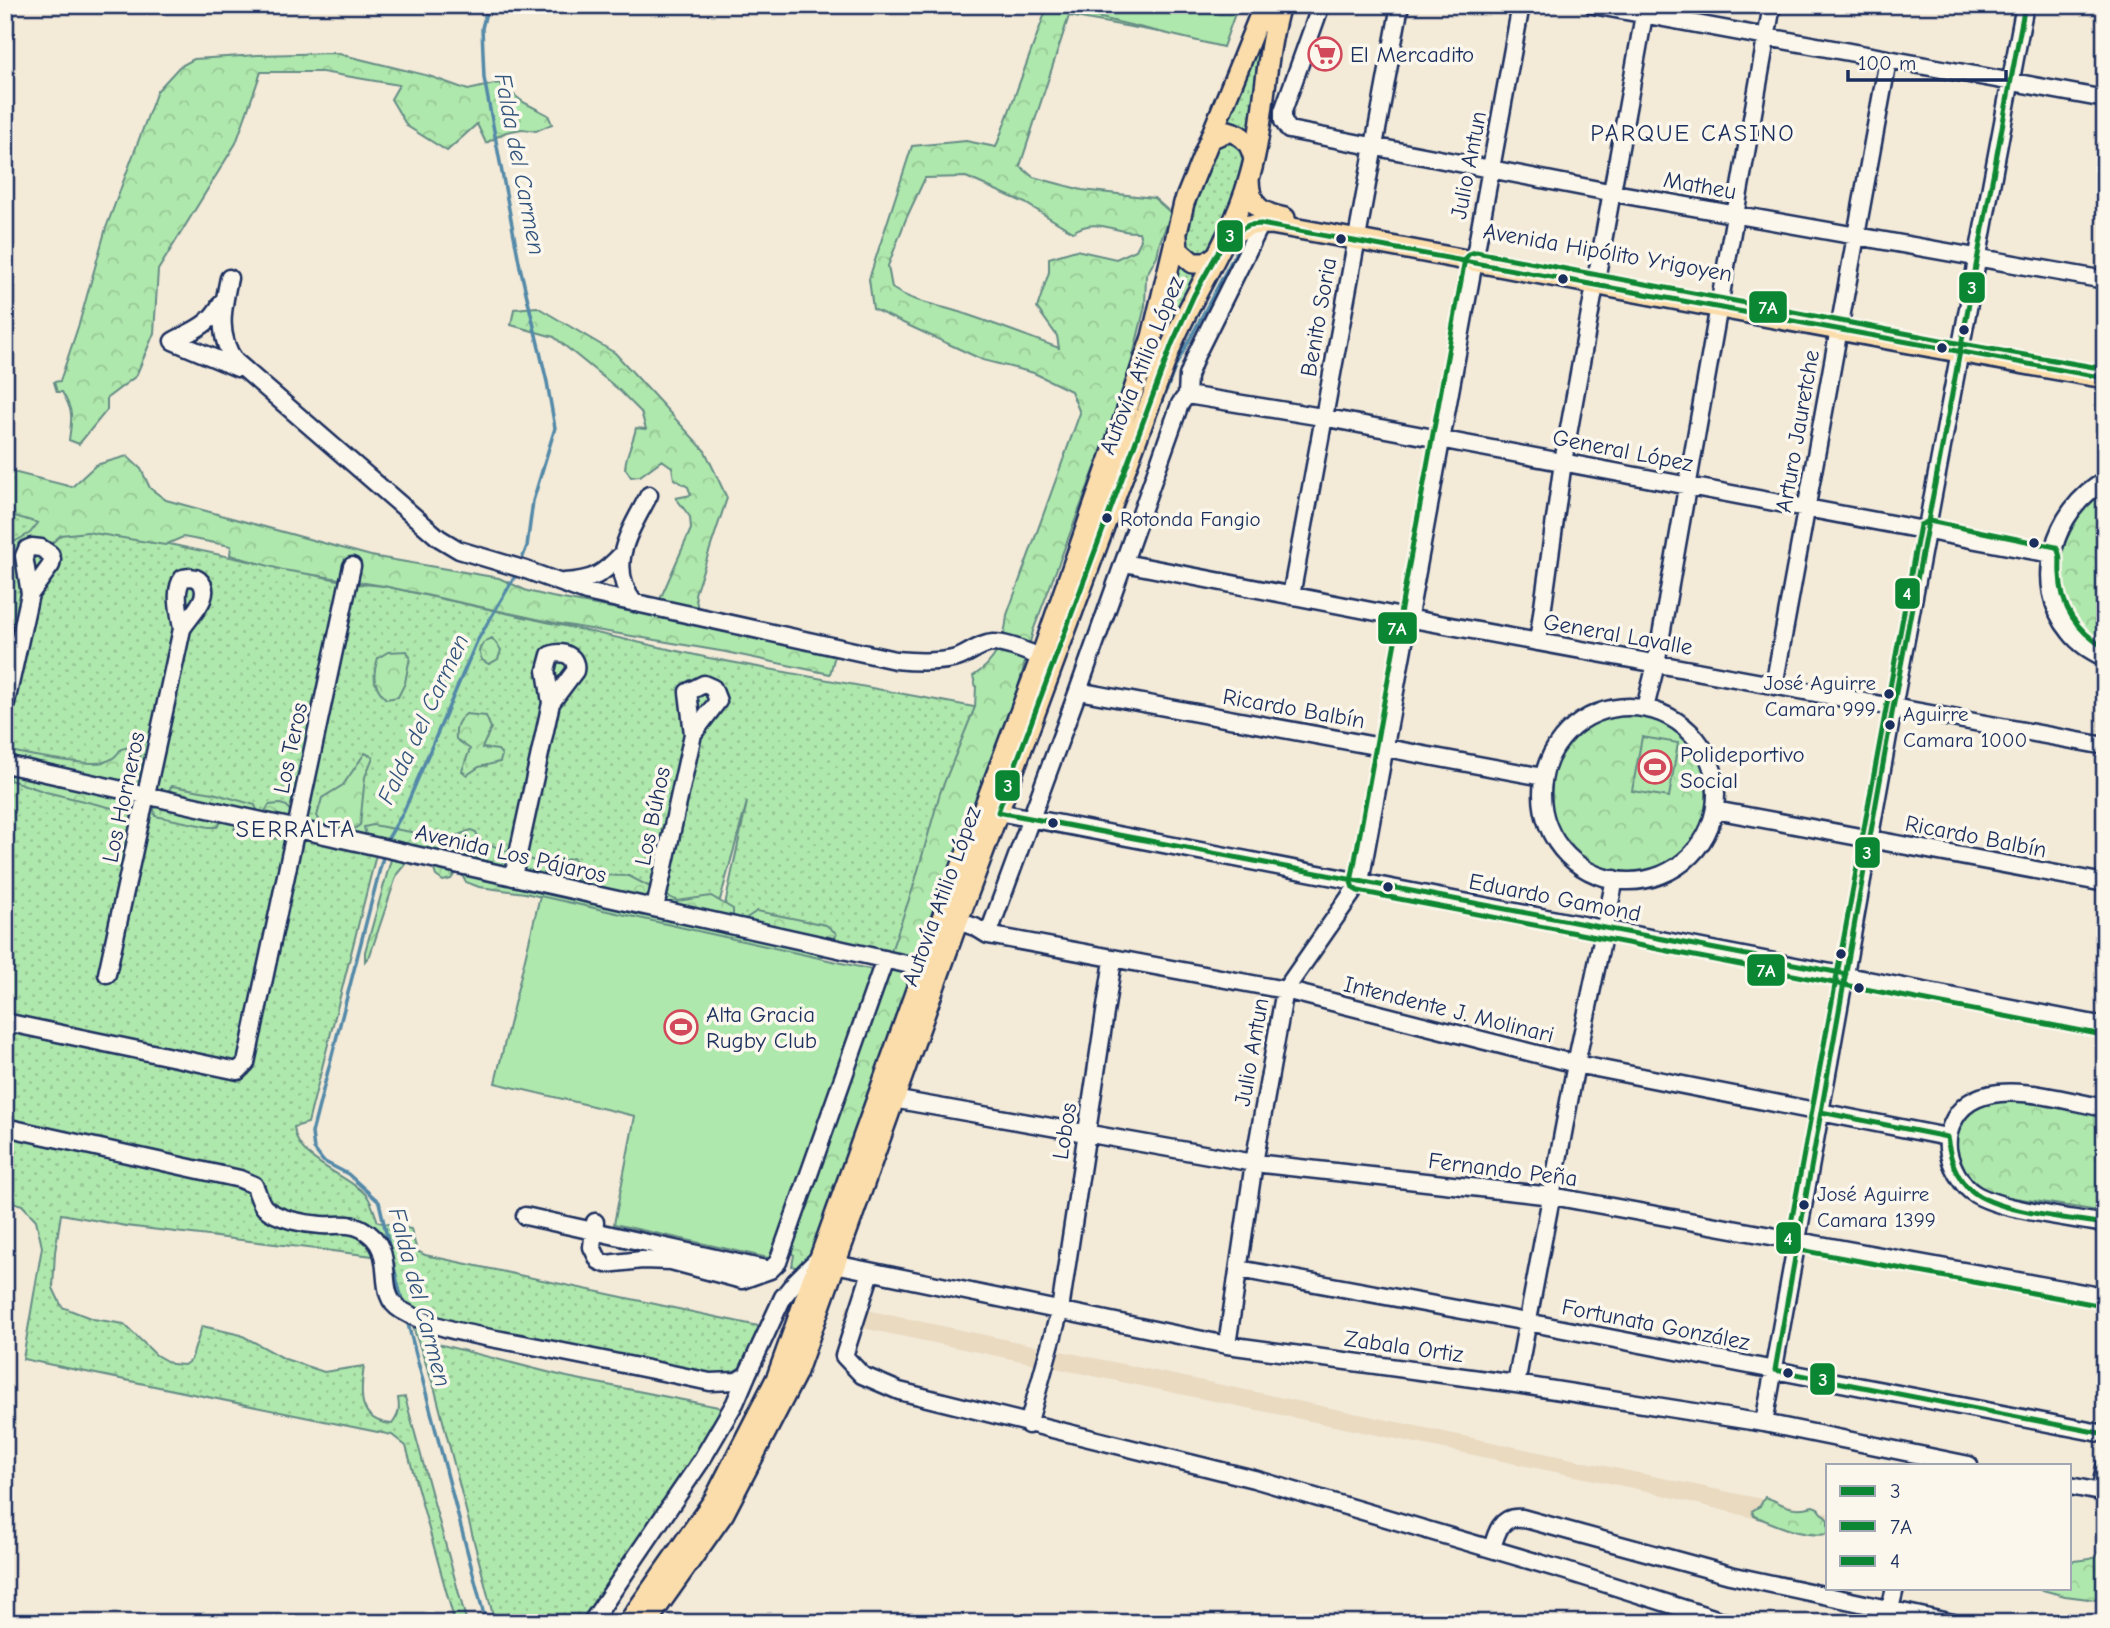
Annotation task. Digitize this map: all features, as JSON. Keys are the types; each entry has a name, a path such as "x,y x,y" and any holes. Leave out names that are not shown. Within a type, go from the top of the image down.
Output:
{"main road":[{"name":"Autovía Atilio López","path":"628,1623 714,1500 740,1453 777,1377 893,1100 950,918 1152,337 1184,204 1264,5"},
{"name":"Autovía Atilio López","path":"646,1623 724,1513 796,1374 827,1261 924,968 998,812 1171,344 1194,295 1222,246 1249,180 1270,47 1280,5"},
{"path":"1210,139 1222,132 1235,132 1250,145 1254,160"},
{"name":"Avenida Hipólito Yrigoyen","path":"1249,180 1249,191 1253,200 1264,212 1356,236"},
{"path":"1177,235 1178,250 1192,263 1206,263 1222,246 1249,225 1261,224"},
{"name":"Avenida Hipólito Yrigoyen","path":"1261,224 1356,236 1596,279 2105,378"},
{"name":"Avenida Hipólito Yrigoyen","path":"1961,349 2105,370"}],"street":[{"name":"Matheu","path":"1321,5 1283,111 1283,121 1289,130 1733,214 2105,280"},
{"name":"Benito Soria","path":"1291,596 1400,5"},
{"name":"Julio Antun","path":"1227,1345 1254,1163 1285,990 1360,883 1521,5"},
{"path":"1593,5 2105,99"},
{"path":"1645,708 1656,664 1733,214 1772,5"},
{"path":"1765,1423 1893,708 2025,5"},
{"path":"1538,642 1563,462 1644,15"},
{"name":"Arturo Jauretche","path":"1774,686 1888,60"},
{"path":"988,935 1180,404 1187,395 1188,376 1196,355 1261,224"},
{"path":"243,370 222,359 173,341 208,323 227,286 221,314 223,334 230,354 243,370 439,538 459,550 586,592 895,660 940,661 959,657 993,643 1041,657"},
{"name":"General López","path":"1187,395 1322,417 2051,554"},
{"path":"2105,481 2089,492 2071,511 2059,531 2051,554 2052,596 2061,618 2069,632 2084,647 2105,658"},
{"path":"634,603 621,576 622,554 625,542 649,495"},
{"path":"558,583 596,577 605,572 622,554"},
{"name":"General Lavalle","path":"1124,563 2105,747"},
{"name":"Los Teros","path":"5,1022 238,1071 246,1063 352,566"},
{"path":"5,707 30,594"},
{"name":"Los Horneros","path":"107,974 182,629"},
{"name":"Ricardo Balbín","path":"1078,691 1543,777"},
{"path":"513,877 551,703"},
{"path":"1615,708 1645,708 1674,719 1695,737 1709,759 1716,784 1715,810 1706,835 1689,856 1668,872 1642,880 1615,880 1587,870 1561,848 1545,819 1542,804 1543,777 1552,752 1569,731 1591,716 1615,708"},
{"name":"Los Búhos","path":"655,908 694,734"},
{"name":"Avenida Los Pájaros","path":"5,764 924,968"},
{"name":"Ricardo Balbín","path":"1715,810 2105,883"},
{"name":"Eduardo Gamond","path":"998,812 2105,1026"},
{"path":"1516,1384 1576,1064 1615,880"},
{"name":"Intendente J. Molinari","path":"950,918 988,935 1285,990 1576,1064 1947,1137"},
{"path":"595,1226 592,1247 598,1261 606,1264 642,1260 671,1261 742,1280 770,1270 778,1262 885,960"},
{"name":"Lobos","path":"1028,1425 1060,1310 1113,960"},
{"path":"2105,1108 2017,1092 1994,1093 1972,1101 1960,1109 1947,1137 1949,1156 1957,1174 1972,1192 1992,1203 2105,1224"},
{"name":"Fernando Peña","path":"893,1100 1254,1163 1552,1196 2105,1297"},
{"path":"5,1128 240,1179 254,1185 263,1206 274,1213 302,1222 321,1225 347,1224 361,1228 375,1239 384,1253 388,1294 397,1308 420,1320 475,1335 710,1381 737,1381 747,1375"},
{"path":"524,1216 595,1226 770,1270"},
{"path":"591,1623 701,1461 735,1403 783,1297 794,1282 827,1261"},
{"name":"Zabala Ortiz","path":"827,1261 1227,1345 1516,1384 1765,1423 1922,1461 1957,1464"},
{"name":"Fortunata González","path":"1239,1269 2105,1434"},
{"path":"871,1272 844,1356 856,1370 898,1391 1254,1479 1730,1623"},
{"path":"2072,1486 2102,1492 2105,1467"},
{"path":"1492,1549 1504,1522 1511,1517 1521,1518 1730,1575 1890,1609 1914,1619 1953,1623"},
{"path":"1890,1609 1895,1590"}],"shaded area":[{"path":"847,1306 1826,1513 1826,1536 1647,1491 843,1324"}],"green space":[{"path":"1048,5 1119,5 1159,32 1069,16 1020,166 1033,177 1082,190 1154,198 1171,213 1157,256 1146,276 1145,306 1125,389 1033,631 1019,685 817,1249 798,1268 792,1266 794,1255 787,1250 913,888 940,793 975,707 976,687 973,676 988,664 998,650 1007,615 1080,413 1071,391 1034,373 983,360 873,309 869,279 912,146 966,141 996,147","holes":["966,177 1025,203 1073,232 1082,227 1098,225 1139,232 1141,240 1136,250 1116,259 1076,250 1049,258 1049,272 1037,308 1057,336 1059,348 972,316 916,300 892,288 888,266 925,178"]},
{"path":"1068,5 1238,5 1223,47 1067,10"},
{"path":"1270,11 1251,137 1225,119"},
{"path":"335,53 429,76 468,90 499,83 523,102 548,115 552,124 536,131 522,129 506,132 486,143 477,124 447,151 407,126 391,99 399,85 322,72 261,72 236,143 158,270 154,333 136,376 107,398 107,410 79,444 69,440 69,405 62,392 57,392 54,382 60,381 106,228 157,91 179,67 194,59"},
{"path":"1225,142 1238,145 1244,157 1231,205 1213,249 1202,258 1184,244 1204,173"},
{"path":"1176,258 1184,269 1202,270 1166,347 1156,343"},
{"path":"537,307 615,353 705,451 727,498 695,594 698,610 835,655 830,674 726,652 555,623 384,586 283,570 230,555 231,546 183,537 165,545 87,532 61,535 36,557 5,562 5,547 30,533 38,523 5,513 5,470 72,487 96,465 127,456 141,469 150,488 166,500 371,556 499,578 527,591 552,597 639,613 658,604 691,529 690,517 676,498 691,495 688,487 674,479 672,467 662,460 640,476 631,477 625,468 628,453 636,428 646,429 641,412 618,389 554,337 511,325 514,309"},
{"path":"2105,493 2105,645 2099,647 2081,632 2063,599 2058,564 2067,538 2084,506"},
{"path":"5,509 352,583 384,586 709,658 985,709 899,958 723,914 747,802 715,918 5,754"},
{"path":"492,638 501,650 498,659 489,664 482,660 479,651 483,643"},
{"path":"407,651 410,657 405,683 398,697 386,699 375,680 378,658 388,652"},
{"path":"466,714 486,716 491,728 482,748 498,750 502,755 500,762 479,767 467,775 462,771 470,749 456,739 456,728"},
{"path":"1629,714 1659,720 1685,737 1702,763 1708,793 1702,823 1685,849 1659,866 1629,872 1599,866 1573,849 1556,823 1550,793 1556,763 1573,737 1599,720"},
{"name":"Polideportivo Social","path":"1642,737 1678,743 1669,797 1632,791"},
{"path":"132,746 142,750 140,757 131,765 140,806 133,813 46,792 10,780 9,756 15,752 96,763 110,760 121,749"},
{"path":"365,753 373,757 365,777 360,825 347,834 326,831 317,816 322,798 343,785"},
{"path":"5,764 378,847 308,1123 294,1127 303,1149 367,1196 378,1222 411,1229 417,1251 425,1255 763,1327 748,1358 737,1370 703,1375 438,1320 430,1314 431,1328 438,1344 567,1377 718,1407 722,1412 583,1623 495,1623 435,1390 389,1258 126,1226 61,1214 53,1288 62,1307 93,1319 124,1324 156,1355 172,1364 184,1365 191,1360 202,1326 241,1335 285,1359 324,1372 364,1366 363,1404 372,1417 381,1422 392,1424 398,1412 398,1398 405,1397 467,1623 455,1623 406,1446 392,1435 23,1359 42,1247 36,1220 22,1205 5,1200"},
{"path":"172,786 213,793 255,805 258,812 242,830 237,831 234,829 241,820 225,817 217,827 209,827 155,816 154,809"},
{"path":"269,805 287,806 292,815 277,839 251,834"},
{"path":"373,825 416,833 456,836 471,830 476,832 480,841 545,865 573,858 582,867 579,879 596,875 629,876 677,901 711,896 733,909 733,920 739,923 757,911 826,925 836,933 834,943 814,962 525,893 479,887 466,882 458,869 451,879 443,881 436,876 432,864 411,857 397,874 370,955 365,961 365,952 392,856 367,840 364,827"},
{"name":"Alta Gracia Rugby Club","path":"540,896 873,970 773,1259 614,1224 635,1116 495,1083"},
{"path":"2008,1095 2105,1113 2105,1212 1977,1192 1970,1184 1963,1174 1956,1151 1958,1128 1971,1109"},
{"path":"1765,1497 1793,1508 1818,1508 1826,1518 1826,1534 1799,1532 1754,1516 1752,1511 1760,1506"},
{"path":"2104,1551 2105,1601 2042,1590 2072,1590 2072,1562 2099,1555"}],"waterway":[{"name":"Falda del Carmen","path":"488,5 482,28 484,78 520,267 555,428 533,501 527,546 521,562"},
{"path":"1167,389 1176,365 1241,243"},
{"name":"Falda del Carmen","path":"386,842 404,811 477,641 517,573"},
{"name":"Falda del Carmen","path":"384,853 312,1133 314,1149 323,1161 348,1174 379,1202 402,1302"},
{"name":"Falda del Carmen","path":"407,1320 486,1623"}],"transit line":[{"name":"3","path":"2025,5 1893,708 1775,1370 2105,1434"},
{"name":"3","path":"1846,974 998,812 1172,344 1194,295 1226,238 1249,225 1261,224 2105,378"},
{"name":"7A","path":"2103,1035 1358,891 1353,888 1351,882 1465,259 1469,254 1476,252 2105,369"},
{"name":"4","path":"2103,1306 1795,1249 1790,1246 1788,1240 1920,525 1929,521 2056,547 2060,556 2061,586 2067,608 2078,626 2105,648"},
{"name":"3","path":"1821,1112 1947,1137 1957,1173 1966,1186 1984,1198 2017,1210 2105,1224"}],"place":[{"name":"El Mercadito","path":"1325,54"},
{"name":"Rotonda Fangio","path":"1107,518"},
{"name":"José Aguirre Camara 999","path":"1889,694"},
{"name":"Aguirre Camara 1000","path":"1890,725"},
{"name":"Polideportivo Social","path":"1655,767"},
{"name":"Alta Gracia Rugby Club","path":"681,1027"},
{"name":"José Aguirre Camara 1399","path":"1804,1205"}],"district":[{"name":"PARQUE CASINO","path":"1693,133"},
{"name":"SERRALTA","path":"296,829"}]}
